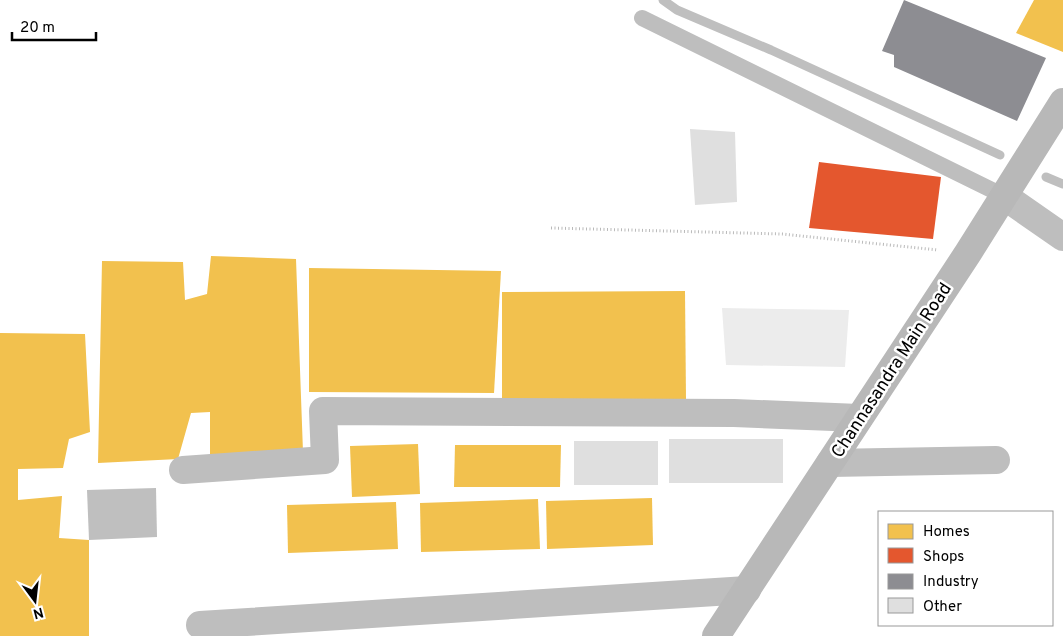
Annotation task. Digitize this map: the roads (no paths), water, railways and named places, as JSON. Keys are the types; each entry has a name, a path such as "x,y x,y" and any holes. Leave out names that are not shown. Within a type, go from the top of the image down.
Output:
{"street":[{"name":"Channasandra Main Road","path":"716,636 968,253 1063,102"},
{"path":"1004,196 1063,237"},
{"path":"184,470 325,460 323,411 734,414 859,418"},
{"path":"830,463 996,460"},
{"path":"200,625 747,590"}],"lane":[{"path":"642,18 1004,196"}],"waterway":[{"path":"663,0 677,10 771,50 1000,155"},
{"path":"1046,177 1063,184"}]}
